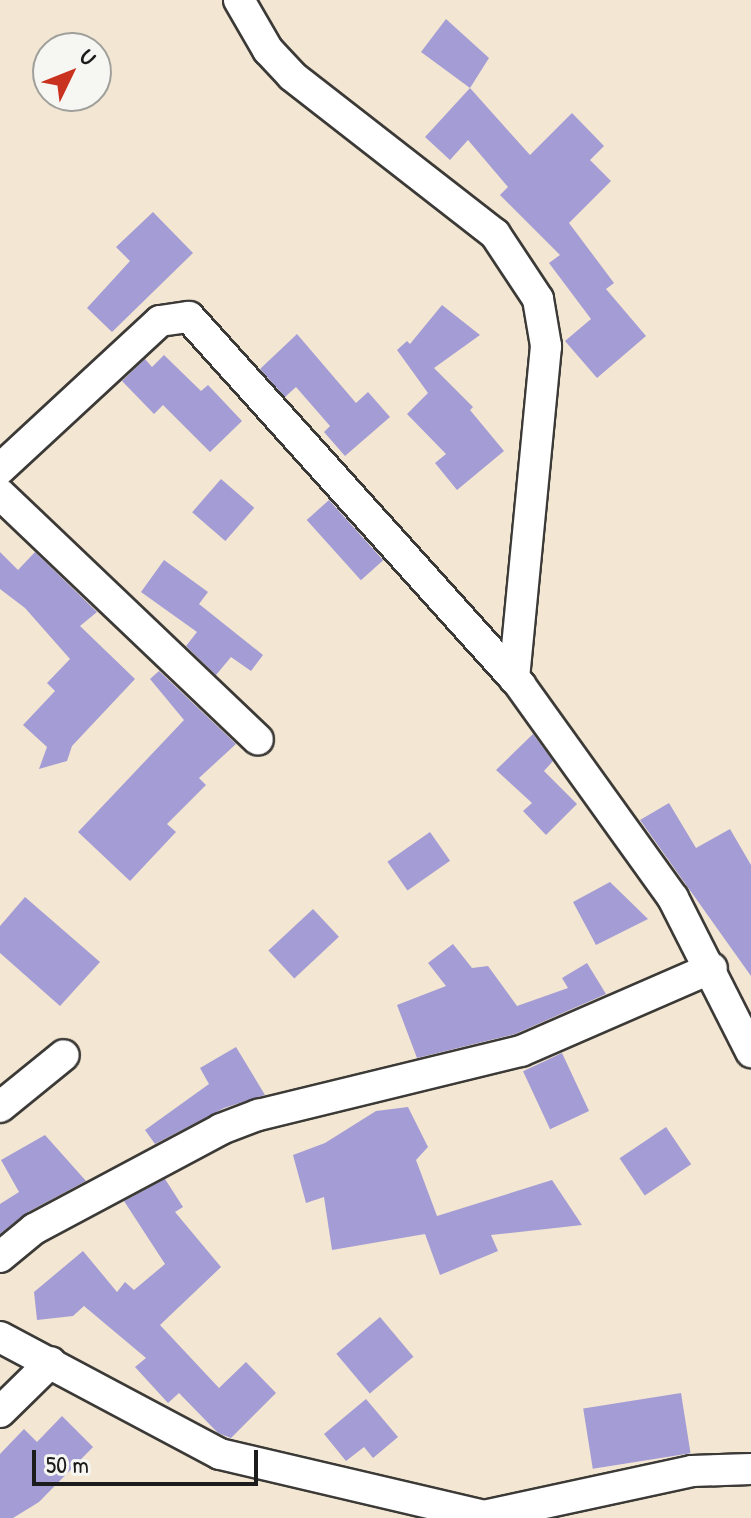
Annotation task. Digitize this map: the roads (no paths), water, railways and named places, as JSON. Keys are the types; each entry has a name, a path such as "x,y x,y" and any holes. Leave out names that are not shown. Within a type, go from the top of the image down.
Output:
{"street":[{"path":"239,0 268,50 292,76 476,217 502,243 538,299 546,346 514,678"},
{"path":"0,469 160,321 189,317 514,678 621,821 712,968 751,1052"},
{"path":"0,494 258,740"},
{"path":"0,1257 34,1229 221,1129 258,1115 521,1051 712,968"},
{"path":"0,1107 64,1055"},
{"path":"0,1337 220,1454 378,1495 484,1516 692,1471 751,1469"},
{"path":"0,1412 51,1362"}]}
